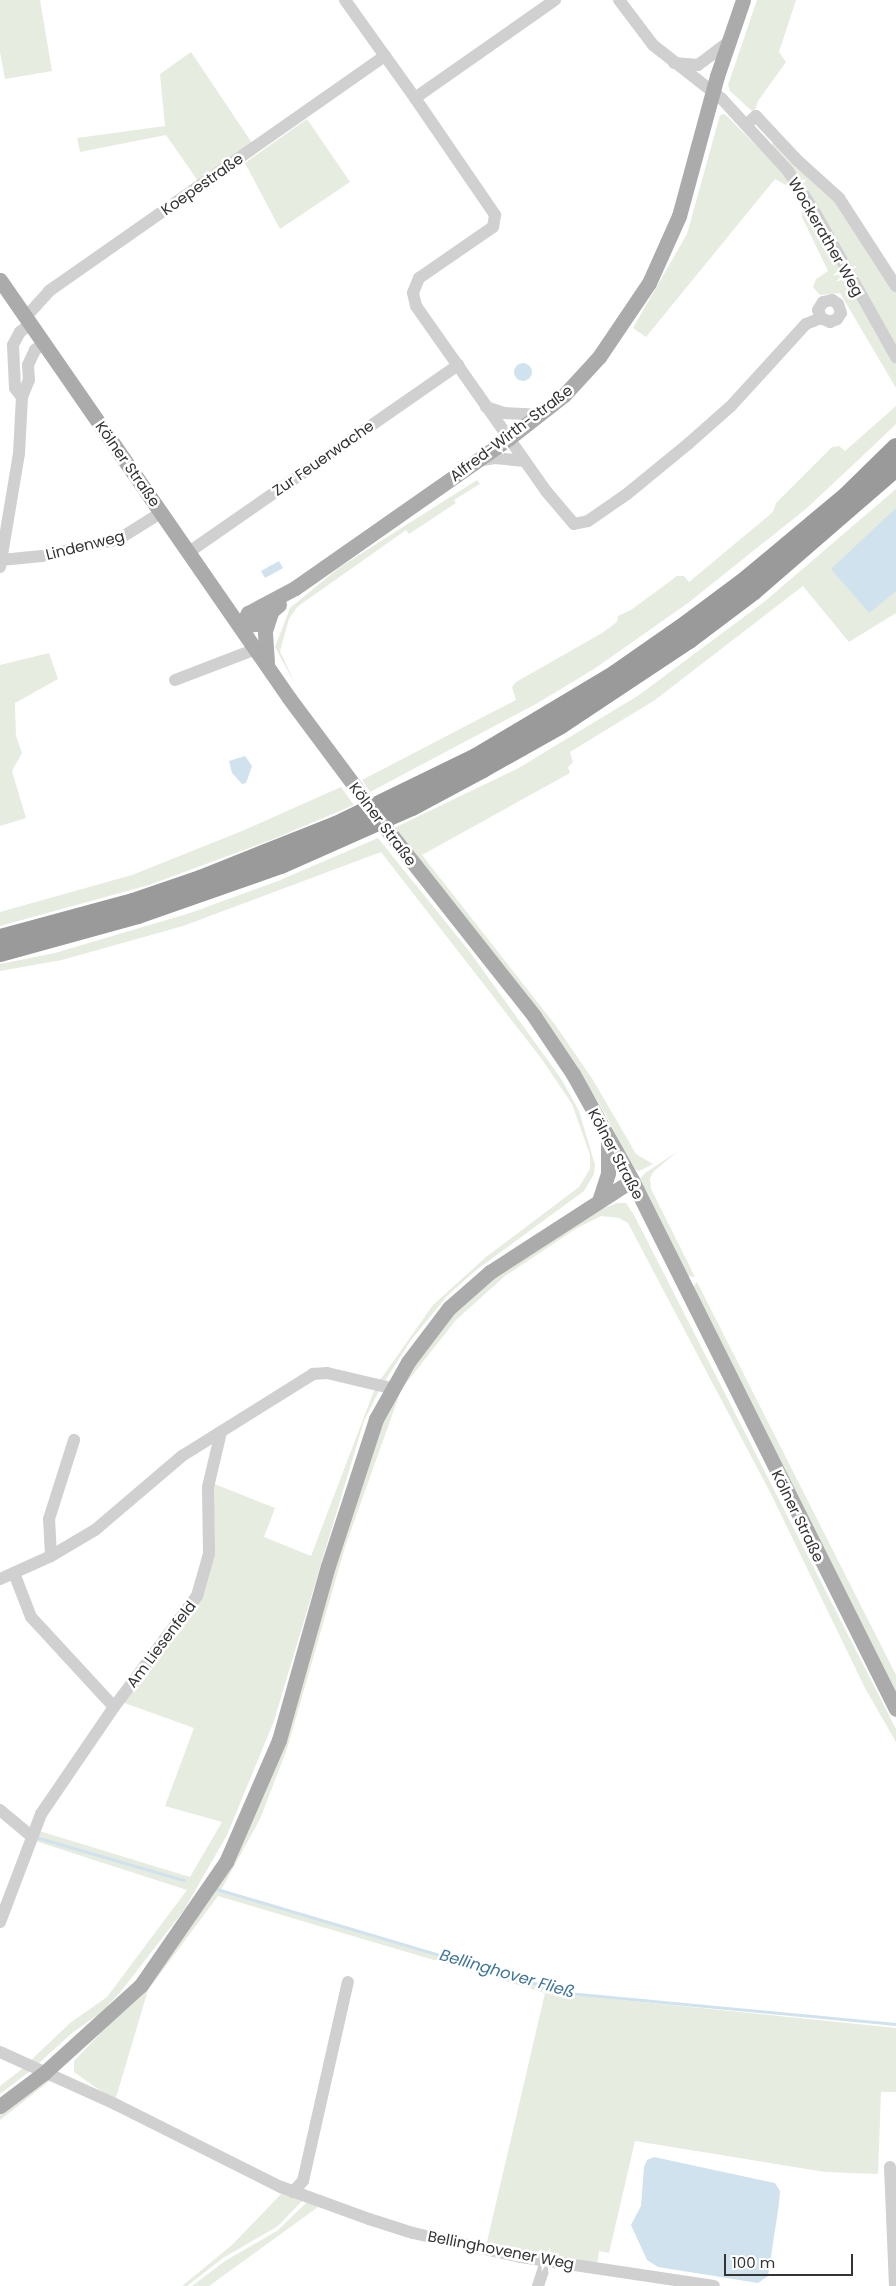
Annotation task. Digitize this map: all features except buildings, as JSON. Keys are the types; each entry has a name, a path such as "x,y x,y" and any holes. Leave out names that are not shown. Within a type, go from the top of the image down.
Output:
{"highway":[{"path":"0,938 133,902 228,869 404,795 476,757 615,674 697,616 846,496 896,447"},
{"path":"0,952 138,915 281,865 412,807 483,769 586,709 689,640 754,591 896,468"}],"main road":[{"name":"Alfred-Wirth-Straße","path":"241,626 248,613 295,588 509,438 564,395 599,357 649,284 682,207 727,44 743,0"},
{"name":"Kölner Straße","path":"0,280 350,781 534,1016 573,1074 632,1180 896,1709"},
{"name":"Alfred-Wirth-Straße","path":"241,626 256,624 271,613 295,588"},
{"path":"268,666 265,631 271,613"},
{"path":"600,1198 608,1173 608,1136"},
{"path":"0,2106 44,2073 142,1984 226,1862 279,1740 345,1513 376,1419 391,1388 426,1336 467,1291 514,1254 600,1198 632,1180"}],"street":[{"path":"345,0 496,215 493,226 419,278 414,285 416,306 568,520 574,524 588,521 627,494 731,406 806,324 821,318"},
{"path":"415,98 555,0"},
{"name":"Wockerather Weg","path":"620,0 653,45 673,63 714,92 747,124 802,192 896,357"},
{"path":"673,63 698,65 727,44"},
{"name":"Koepestraße","path":"22,397 15,388 13,345 27,321 50,291 384,56"},
{"name":"Wockerather Weg","path":"747,124 756,116 797,160 840,198 896,286"},
{"path":"1,563 18,454 22,397 29,380 30,355 44,343"},
{"name":"Zur Feuerwache","path":"189,552 458,365"},
{"path":"486,407 504,413 539,414"},
{"path":"475,462 495,458 525,461"},
{"name":"Lindenweg","path":"1,563 120,539 162,512"},
{"path":"175,680 256,649"},
{"path":"0,1579 51,1556 95,1530 182,1456 313,1374 327,1373 391,1388"},
{"name":"Am Liesenfeld","path":"0,1922 31,1836 41,1814 114,1707 197,1596 209,1554 208,1487 221,1432"},
{"path":"51,1556 49,1520 74,1440"},
{"path":"14,1573 31,1617 114,1707"},
{"path":"0,1810 31,1836"},
{"path":"293,2192 303,2181 348,1982"},
{"name":"Bellinghovener Weg","path":"0,2052 114,2104 293,2192 413,2233 546,2261 714,2286"},
{"path":"890,2167 895,2286"},
{"path":"538,2286 546,2261"}],"shaded area":[{"path":"0,0 40,0 52,71 5,79 0,52"},
{"path":"757,0 796,0 779,52 786,62 758,101 754,113 730,91 728,85"},
{"path":"191,52 252,143 198,181 166,135 80,152 77,138 165,126 160,74"},
{"path":"725,114 795,185 786,185 775,179 646,337 633,328 687,234 720,115"},
{"path":"307,119 350,182 280,229 245,163"},
{"path":"773,139 834,197 896,290 896,350 772,145"},
{"path":"802,199 896,363 896,388 840,293 820,295 813,287 816,279 828,271 802,217"},
{"path":"896,406 896,424 873,446 807,508 688,603 594,669 536,704 370,792 362,780 516,700 512,687 516,682 602,633 617,622 618,616 631,610 677,576 684,576 689,582 773,512 776,503 832,447 839,446 845,451"},
{"path":"477,480 480,484 454,500 456,503 409,534 406,530 297,607 289,619 280,651 295,684 275,647 290,608 340,567"},
{"path":"896,489 896,613 849,642 803,586 655,700 570,752 573,762 568,767 570,773 422,855 556,1026 593,1080 636,1154 653,1164 639,1171 633,1168 605,1113 572,1060 394,828 517,769 639,695 764,602"},
{"path":"49,653 58,679 15,703 16,736 22,753 12,771 26,818 0,826 0,665"},
{"path":"341,787 354,805 271,840 149,885 0,926 0,912 132,875 242,831"},
{"path":"378,838 469,951 562,1080 579,1111 595,1165 594,1174 584,1191 475,1271 447,1296 411,1340 383,1384 378,1383 433,1305 486,1257 579,1187 590,1169 590,1155 572,1104 541,1058 381,852 183,926 62,960 0,971 0,964 55,953 190,913 278,881"},
{"path":"677,1152 654,1171 650,1178 651,1189 695,1277 686,1276 640,1179 645,1173"},
{"path":"618,1203 626,1203 634,1215 896,1729 896,1742 865,1688 772,1496 628,1223 619,1218 601,1216 577,1228 505,1276 456,1320 403,1387 423,1347 472,1293 589,1213"},
{"path":"697,1282 896,1675 896,1693 693,1287"},
{"path":"375,1388 380,1389 364,1421 274,1721 227,1835 184,1910 122,1990 102,2012 72,2033 37,2065 29,2062 70,2023 107,1997 187,1890 32,1840 36,1830 190,1877 222,1822 165,1806 194,1728 119,1701 198,1600 212,1483 275,1508 264,1537 311,1556"},
{"path":"396,1392 400,1393 345,1547 287,1749 260,1819 221,1890 573,1995 896,2028 896,2092 881,2092 878,2174 825,2172 635,2141 609,2253 599,2251 597,2266 486,2246 545,1993 218,1896 148,1990 115,2101 74,2072 74,2061 154,1977 216,1886 323,1605 388,1403"},
{"path":"26,2066 30,2071 0,2094 0,2086"},
{"path":"45,2077 52,2079 0,2120 0,2112"},
{"path":"284,2191 304,2199 278,2226 223,2258 187,2286 182,2286 232,2245"},
{"path":"308,2201 318,2207 209,2286 192,2286 225,2261 277,2231"}],"water":[{"path":"523,363 529,366 532,372 529,378 523,381 517,378 514,372 517,366"},
{"path":"896,508 896,591 869,613 831,569"},
{"path":"279,561 283,568 265,578 261,571"},
{"path":"245,756 252,766 246,783 242,784 232,773 229,761"},
{"path":"654,2157 775,2183 780,2191 768,2276 758,2283 658,2267 647,2260 631,2225 641,2206 644,2167 647,2160"}],"waterway":[{"name":"Bellinghover Fließ","path":"39,1838 184,1880"},
{"name":"Bellinghover Fließ","path":"217,1889 568,1993 896,2024"}]}
